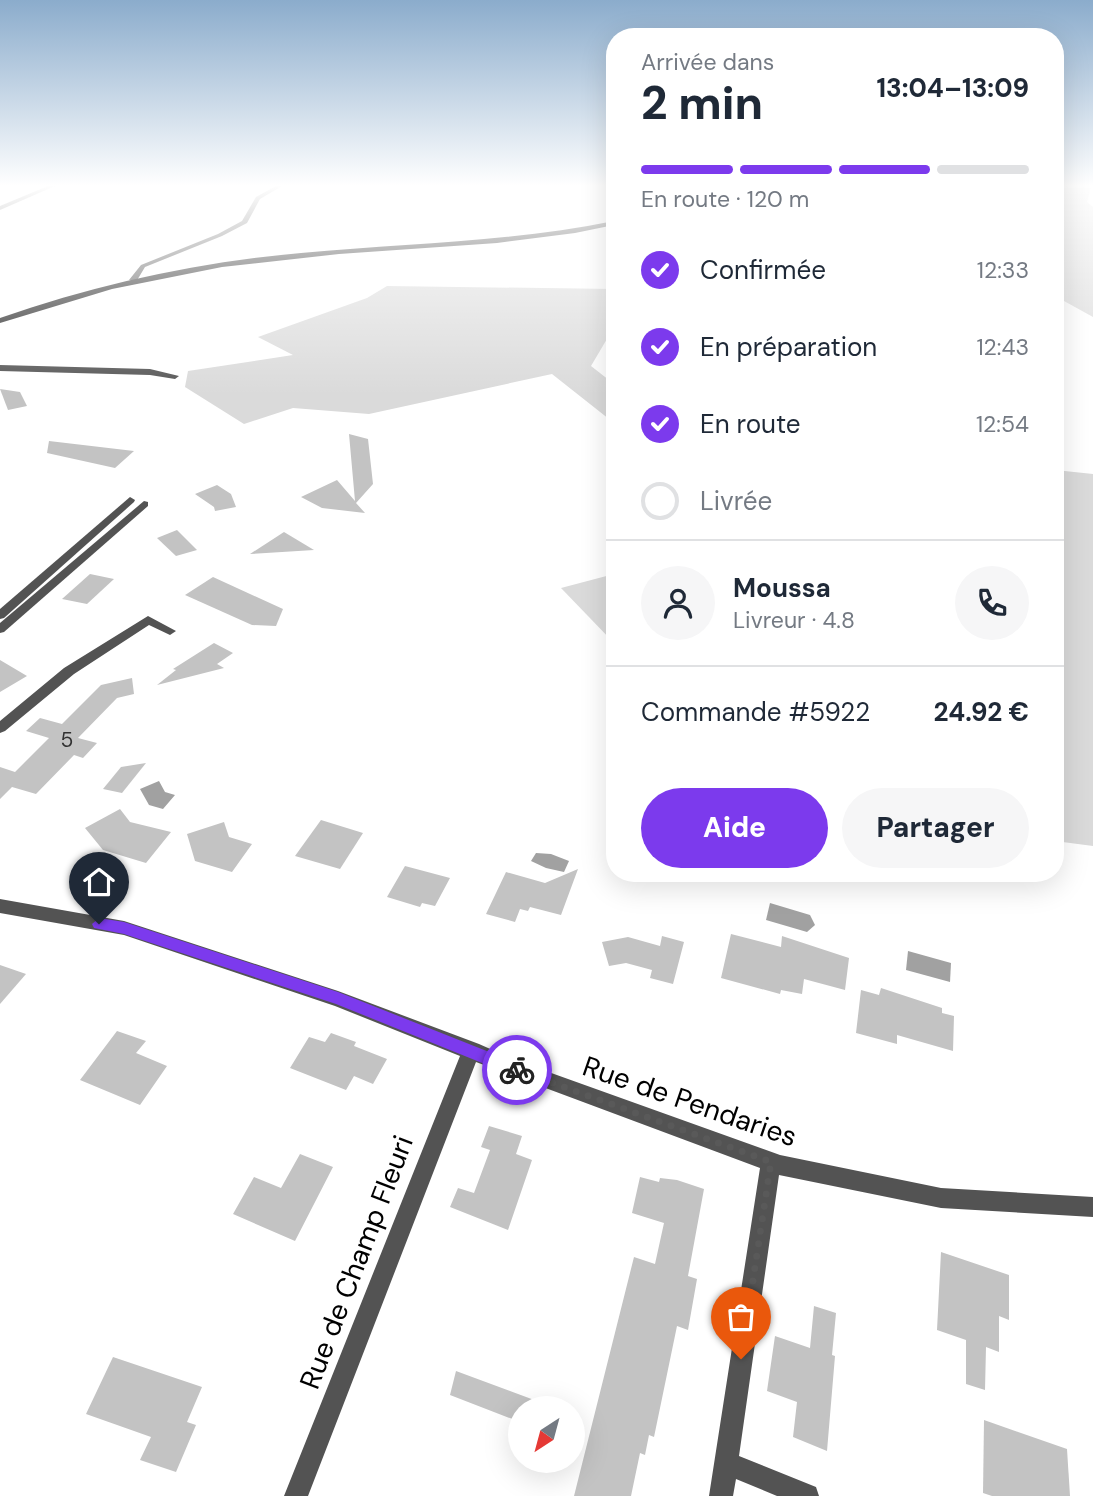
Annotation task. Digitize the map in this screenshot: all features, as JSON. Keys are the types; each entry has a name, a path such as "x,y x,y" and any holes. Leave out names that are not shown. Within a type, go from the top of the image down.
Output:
{"main road":[{"path":"0,321 95,289 252,260 301,256"}],"street":[{"path":"133,281 143,266 169,256"},
{"path":"0,368 150,372 175,376"},
{"path":"0,615 130,500"},
{"path":"0,629 144,504"},
{"path":"0,728 69,671 148,620 170,631"},
{"name":"Rue de Pendaries","path":"0,906 124,928 338,999 515,1069 771,1162 941,1198 1093,1207"},
{"name":"Rue de Champ Fleuri","path":"296,1496 472,1050"},
{"path":"721,1496 771,1162"},
{"path":"725,1462 807,1496"}],"shaded area":[{"path":"1064,256 1093,256 1093,317 1064,301"},
{"path":"387,286 606,289 606,341 591,366 606,378 606,417 552,374 369,414 293,408 244,424 185,387 188,371 293,355 258,337 367,298"},
{"path":"1064,471 1093,474 1093,846 1064,842"},
{"path":"606,576 606,635 561,588"},
{"path":"159,781 165,792 175,795 163,809 149,805 140,789"},
{"path":"536,853 551,854 569,861 564,872 546,868 531,861"},
{"path":"770,903 810,915 815,925 807,932 766,920"},
{"path":"908,951 951,963 950,982 906,970"}],"building":[{"path":"0,389 20,392 27,406 8,410"},
{"path":"349,434 368,439 373,484 356,503 365,513 322,508 301,497 337,480 355,501"},
{"path":"49,441 134,451 115,468 47,453"},
{"path":"217,485 231,494 236,507 215,511 214,507 195,494"},
{"path":"177,530 197,550 176,556 157,538"},
{"path":"284,532 314,550 250,554"},
{"path":"90,574 114,579 87,604 62,599"},
{"path":"213,577 283,609 276,626 252,625 185,595"},
{"path":"214,643 233,653 217,664 224,668 157,685 176,670 173,669"},
{"path":"0,660 27,676 0,692"},
{"path":"132,678 134,694 117,698 78,738 97,743 83,758 74,755 36,794 12,787 0,799 0,767 15,772 49,738 26,731 40,718 62,724 101,685"},
{"path":"146,763 122,793 103,789 121,767"},
{"path":"120,809 130,822 171,832 146,863 103,850 85,828"},
{"path":"321,820 363,833 340,869 295,856"},
{"path":"224,822 229,837 252,844 232,872 195,861 187,834"},
{"path":"405,866 450,878 435,906 422,903 420,907 387,897"},
{"path":"578,869 561,915 530,907 528,911 520,909 515,922 486,914 506,872 545,883"},
{"path":"731,934 781,947 782,936 849,958 845,990 804,979 802,994 781,990 780,994 721,978"},
{"path":"662,936 684,942 673,984 650,978 652,970 626,963 609,966 602,942 628,937 660,946"},
{"path":"0,965 26,974 0,1004"},
{"path":"881,988 942,1008 942,1013 954,1016 953,1051 897,1035 897,1044 856,1033 861,990 879,995"},
{"path":"117,1031 146,1041 136,1053 167,1066 140,1105 80,1080"},
{"path":"331,1033 356,1042 354,1046 387,1059 373,1084 354,1076 346,1090 290,1068 309,1037 325,1042"},
{"path":"489,1126 522,1136 516,1154 532,1160 508,1230 450,1207 458,1188 474,1193 490,1150 481,1147"},
{"path":"300,1154 333,1167 295,1241 233,1214 254,1177 281,1188"},
{"path":"640,1177 659,1182 660,1178 677,1180 704,1189 688,1276 697,1279 688,1330 677,1326 654,1437 649,1435 645,1455 640,1453 631,1496 574,1496 580,1474 585,1473 585,1452 634,1257 655,1264 664,1223 632,1213"},
{"path":"941,1252 1009,1275 1009,1320 999,1316 999,1352 986,1347 985,1390 966,1384 966,1340 937,1330"},
{"path":"814,1306 836,1313 827,1451 793,1437 797,1402 767,1391 775,1336 810,1348"},
{"path":"113,1357 202,1387 187,1422 196,1425 176,1472 140,1460 151,1437 86,1414"},
{"path":"456,1371 523,1396 508,1396 508,1417 450,1395"},
{"path":"984,1420 1067,1449 1070,1496 992,1496 983,1493"}],"way so far":[{"path":"517,1070 771,1162 741,1359"}],"route":[{"path":"99,924 124,928 338,999 517,1070"}]}
